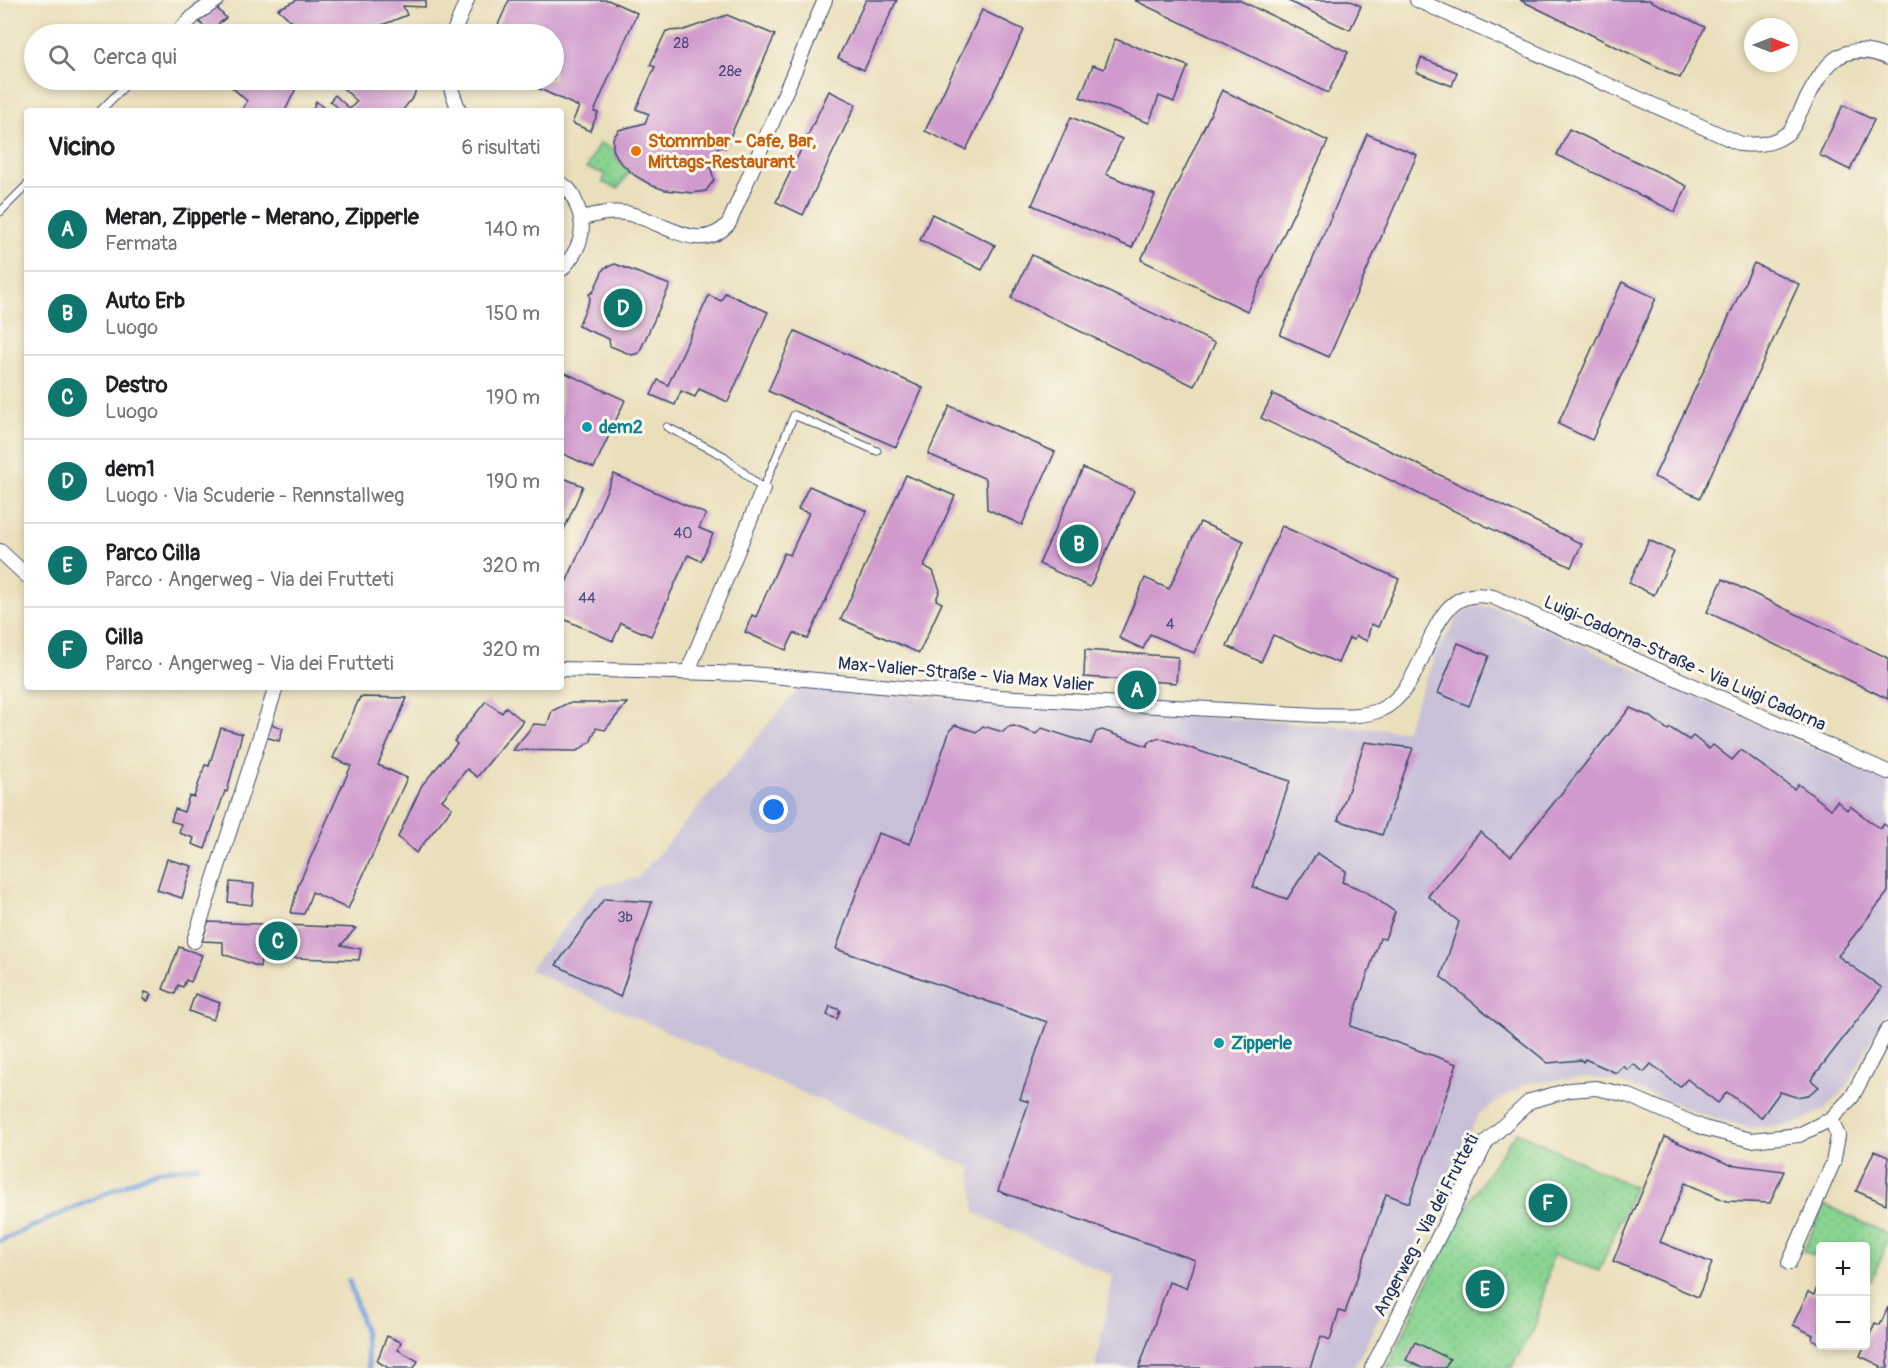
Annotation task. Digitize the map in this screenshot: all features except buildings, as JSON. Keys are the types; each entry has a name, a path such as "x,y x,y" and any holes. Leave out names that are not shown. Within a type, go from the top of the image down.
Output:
{"street":[{"path":"186,24 217,0"},
{"path":"457,24 467,0"},
{"path":"583,218 602,213 625,213 691,236 709,238 720,233 729,223 825,0"},
{"path":"1417,0 1742,144 1759,146 1775,141 1791,130 1826,67 1840,53 1862,52 1888,58"},
{"path":"452,90 458,108"},
{"path":"564,185 570,189 583,218 580,243 575,255 564,267"},
{"path":"688,671 763,489"},
{"path":"0,551 24,573"},
{"name":"Luigi-Cadorna-Straße - Via Luigi Cadorna","path":"1466,595 1480,593 1493,597 1888,772"},
{"name":"Max-Valier-Straße - Via Max Valier","path":"564,669 762,675 1000,698 1316,715 1362,715 1381,709 1398,698 1413,680 1447,607 1466,595"},
{"path":"194,941 275,690"},
{"name":"Angerweg - Via dei Frutteti","path":"1372,1368 1487,1141 1530,1101 1570,1090 1596,1088 1627,1095 1704,1128 1751,1140 1799,1135 1831,1119 1852,1097 1888,1029"},
{"path":"1789,1263 1833,1163 1838,1136 1831,1119"}],"lane":[{"path":"103,108 121,90"},
{"path":"0,212 24,188"},
{"path":"667,427 724,456 763,489 794,415 877,451"}],"shaded area":[{"path":"1479,606 1497,608 1888,782 1888,1007 1847,1087 1825,1109 1795,1124 1750,1128 1707,1116 1619,1082 1587,1077 1524,1084 1479,1114 1354,1368 1095,1368 1113,1276 975,1213 971,1168 529,970 598,886 638,878 799,688 1405,731 1438,649 1461,612"}],"green space":[{"path":"599,143 613,149 619,161 630,171 618,188 603,183 605,174 587,168"},
{"path":"1517,1132 1634,1187 1599,1271 1553,1254 1536,1325 1511,1368 1387,1368 1462,1216 1497,1159"},
{"path":"1825,1205 1888,1234 1888,1242 1871,1281 1870,1242 1816,1242 1816,1257 1803,1251"}],"waterway":[{"path":"0,1241 156,1171 198,1166"},
{"path":"349,1280 364,1329 369,1368"}],"place":[{"name":"Stommbar - Cafe, Bar, Mittags-Restaurant","path":"636,151"},
{"name":"dem1","path":"623,308"},
{"name":"dem2","path":"587,427"},
{"name":"Auto Erb","path":"1079,544"},
{"name":"Meran, Zipperle - Merano, Zipperle","path":"1137,690"},
{"name":"Destro","path":"278,941"},
{"name":"Zipperle","path":"1219,1043"},
{"name":"Cilla","path":"1548,1203"},
{"name":"Parco Cilla","path":"1485,1289"}]}
